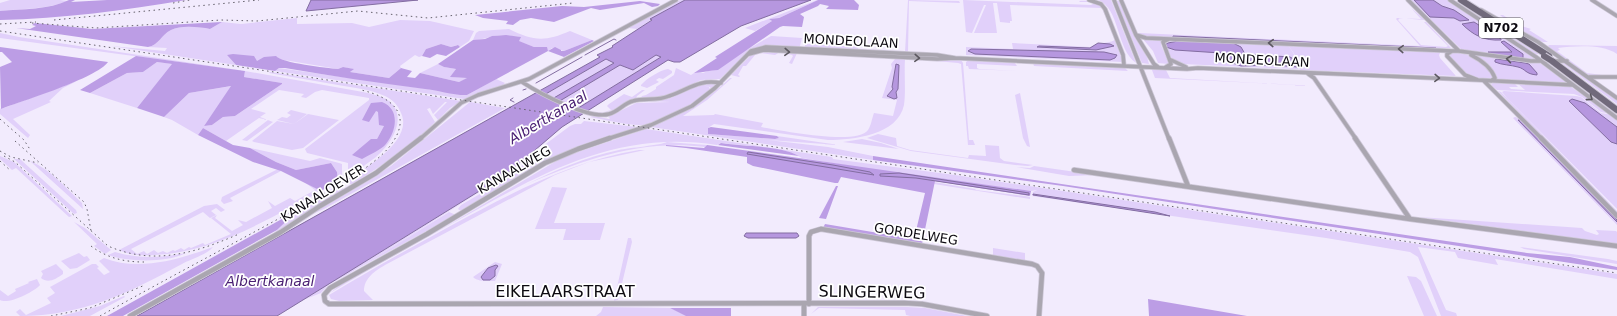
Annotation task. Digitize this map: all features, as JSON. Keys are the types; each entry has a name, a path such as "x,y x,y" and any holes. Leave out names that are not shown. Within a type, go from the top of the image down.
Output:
{"main road":[{"name":"N702","path":"1457,0 1550,59 1617,111"},
{"name":"N702","path":"1461,0 1550,59 1617,106"}],"street":[{"name":"KANAALOEVER","path":"130,316 277,234 389,165 461,104 478,95 522,82 538,75 676,0"},
{"path":"1089,0 1098,2 1104,7 1123,55 1131,66"},
{"path":"1114,0 1188,186"},
{"path":"1121,0 1136,35 1154,64 1160,67 1170,66 1170,60 1163,42 1174,38"},
{"path":"1410,0 1460,51"},
{"path":"1450,0 1536,57 1567,62 1617,98"},
{"path":"1592,0 1617,16"},
{"path":"1469,5 1497,18 1550,59 1573,85 1617,117"},
{"name":"MONDEOLAAN","path":"1136,35 1143,38 1174,38 1460,51 1522,60 1550,59"},
{"name":"MONDEOLAAN","path":"721,83 748,54 754,49 762,47 946,59 955,58 1302,72 1310,75 1480,80 1573,85"},
{"path":"800,49 805,52"},
{"path":"810,49 813,53"},
{"name":"MONDEOLAAN","path":"748,54 764,50 891,55"},
{"path":"1452,51 1447,54 1448,58 1465,74 1480,80 1503,100"},
{"path":"1465,52 1478,58 1494,73 1495,78 1490,81 1489,84 1617,216"},
{"path":"1146,66 1150,64 1148,54"},
{"path":"1123,55 1124,65"},
{"path":"1536,57 1556,57 1550,59"},
{"path":"1550,59 1567,62"},
{"path":"1170,60 1179,65 1198,68"},
{"path":"1314,75 1410,219"},
{"path":"1589,77 1617,77"},
{"path":"522,82 535,90 573,107 597,115 610,114 631,102 669,97 697,82 706,80 721,83"},
{"name":"KANAALWEG","path":"326,292 343,280 427,234 545,163 578,149 650,125 674,115 707,96 721,83"},
{"path":"1608,111 1617,111"},
{"path":"1074,170 1410,219 1617,246"},
{"name":"GORDELWEG","path":"806,304 809,236 811,232 821,229 1032,264 1038,267 1042,273 1039,316"},
{"name":"EIKELAARSTRAAT","path":"326,292 324,295 325,301 329,304 806,304"},
{"path":"804,316 806,304"},
{"name":"SLINGERWEG","path":"806,304 922,304 986,316"}],"shaded area":[{"path":"10,0 67,1 52,6 0,11 0,3"},
{"path":"69,0 75,0 71,2 107,0 186,0 47,18 0,20 0,11 53,6"},
{"path":"680,0 685,0 651,19 638,29 628,28"},
{"path":"817,0 779,18 769,19 772,21 755,31 745,28"},
{"path":"818,0 854,0 859,5 858,10 826,9 829,6 820,4 800,14 804,17 802,27 780,27 718,70 694,73 717,58 715,57 772,21 769,19 779,18"},
{"path":"908,0 959,1 960,3 909,1 908,52 905,52"},
{"path":"963,0 1091,5 1093,4 1092,2 1103,8 1113,36 1102,8 1010,5 1012,21 1010,21 1010,23 1000,22 997,3 993,3 997,33 974,33 986,5 984,5 972,33 966,32"},
{"path":"1098,0 1111,0 1136,63 1130,57 1125,48 1110,11 1105,4"},
{"path":"1116,0 1121,2 1149,64 1142,63"},
{"path":"1411,0 1449,0 1535,59 1462,50"},
{"path":"1452,0 1454,0 1539,54 1533,55"},
{"path":"640,1 660,4 652,7 644,3 600,10 591,8 554,22 531,18 520,20 513,25 506,24 508,21 483,18 475,15 562,6 584,7"},
{"path":"1411,8 1425,20 1403,18 1421,19"},
{"path":"1485,11 1511,24 1500,15 1503,15 1518,25 1531,29 1529,30 1548,42 1538,40"},
{"path":"297,18 297,24 352,23 369,27 400,20 430,21 474,31 469,41 460,47 457,45 451,47 441,44 426,49 422,56 419,57 415,55 400,66 401,68 389,78 350,72 353,69 343,67 338,69 278,59 257,61 227,55 236,65 111,46 165,51 167,48 148,47 155,44 168,32 175,28 190,27 210,29 222,22 241,24"},
{"path":"1400,18 1398,20 1421,45 1448,46 1424,22 1426,22 1451,48 1439,48 1439,50 1147,37 1140,36 1139,33 1420,46 1396,19"},
{"path":"222,22 210,29 190,27 175,28 168,32 155,44 148,47 16,28 30,29 36,26 32,25 35,23 92,29"},
{"path":"509,29 525,36 539,39 561,35 570,31 592,40 564,51 552,48 548,51 546,47 534,47 518,41 520,37 507,35 473,40 476,33 479,31"},
{"path":"0,33 245,71 0,38"},
{"path":"506,35 521,37 519,41 534,47 547,47 548,51 467,95 452,94 285,68 279,68 275,71 236,65 227,55 233,54 254,56 257,61 264,57 276,56 280,59 295,63 338,69 343,67 354,69 350,72 389,78 401,68 412,71 407,77 415,78 420,73 459,82 467,78 450,77 456,69 444,67 438,64 473,40"},
{"path":"771,36 802,38 800,46 798,47 766,46 754,48 720,79 701,80 665,97 640,99 642,96 656,89 656,87 674,75 676,68 691,75 694,73 703,73 713,69"},
{"path":"1142,38 1164,39 1161,42 1161,45 1169,64 1158,63 1153,51"},
{"path":"592,40 594,41 564,57 548,51 555,47 561,51 564,51"},
{"path":"1115,40 1123,62 966,55 966,47 1013,49 1012,43 1090,47"},
{"path":"1169,40 1441,51 1439,55 1440,58 1456,76 1301,70 1299,69 1302,65 1288,45 1301,65 1298,69 1182,64 1173,59 1169,54 1164,44"},
{"path":"441,44 451,47 458,45 460,47 446,56 437,54 430,58 422,56 426,49"},
{"path":"805,44 843,46 846,44 859,44 858,49 895,51 805,47"},
{"path":"1549,45 1617,46 1617,54 1596,47 1581,46 1558,48 1560,50 1557,51 1587,73 1602,75 1587,75 1547,47 1549,47"},
{"path":"0,47 108,62 90,75 75,82 1,109 0,67 12,62 2,52 0,52"},
{"path":"761,51 780,52 775,55 760,53 755,55 746,66 743,66 738,75 740,76 739,77 731,75 751,55"},
{"path":"780,52 797,53 792,64 789,63 793,56 792,55"},
{"path":"1453,52 1466,54 1476,59 1493,74 1493,77 1487,80 1474,78 1462,70 1448,55"},
{"path":"1474,54 1540,63 1567,83 1496,80 1496,74"},
{"path":"656,55 661,57 575,110 558,102 620,65 649,59"},
{"path":"136,56 245,71 244,77 282,84 235,116 223,117 212,125 204,126 231,86 189,93 164,117 137,108 172,64 157,62 143,72 127,73 90,93 80,90"},
{"path":"606,59 615,63 552,100 543,96"},
{"path":"895,59 905,59 904,105 900,115 893,123 873,134 850,139 828,140 714,124 708,128 708,134 775,139 779,138 777,136 839,145 768,140 828,147 873,156 873,160 651,127 673,117 703,100 730,78 732,78 707,100 683,116 715,114 763,123 761,127 817,136 849,137 861,135 868,130 874,113 893,116 897,100 882,98 892,68 891,64"},
{"path":"925,60 961,60 963,63 969,140 973,140 975,145 968,145 961,64"},
{"path":"969,60 1014,62 1017,66 977,64 977,68 1018,71 969,69 968,66 966,66 966,62"},
{"path":"157,62 173,64 137,108 90,93 127,73 143,72"},
{"path":"1033,63 1125,68 1128,71 1034,66"},
{"path":"1562,63 1568,63 1617,99 1617,104"},
{"path":"438,64 444,67 456,69 451,77 468,78 459,82 420,73"},
{"path":"279,68 461,95 467,95 496,79 505,83 503,85 506,86 475,94 464,99 275,71"},
{"path":"1153,68 1165,68 1170,78 1315,86 1155,78 1152,70"},
{"path":"668,69 672,71 672,73 663,79 659,78 656,80 659,82 647,88 641,86 653,75"},
{"path":"245,71 380,96 389,101 395,108 397,123 395,131 387,146 376,157 348,176 348,173 351,172 350,169 348,170 348,163 307,153 305,149 369,100 369,98 322,90 315,92 306,98 301,97 304,94 279,90 251,109 266,113 260,117 268,120 259,118 226,141 203,128 198,135 164,117 189,93 232,86 204,126 212,125 223,117 235,116 282,84 244,77","holes":["376,111 394,115 394,127 385,145 377,139 384,126 378,112"]},
{"path":"269,73 461,101 450,108 438,120 434,115 447,102 445,102 433,114 430,108 427,109 435,122 406,148 385,163 352,184 348,184 348,179 366,168 395,143 401,133 403,123 401,113 397,105 388,98 374,92"},
{"path":"77,81 63,88 49,101 51,102 13,119 30,135 28,138 0,114 0,108 1,109"},
{"path":"1493,82 1514,83 1518,87 1509,87 1511,89 1525,90 1517,83 1571,87 1611,114 1601,112 1582,97 1574,94 1497,90 1491,85"},
{"path":"700,83 715,85 711,87 713,88 711,90 710,87 702,85 709,87 710,89 705,94 667,117 648,124 630,124 590,117 594,116 609,119 610,118 608,117 636,103 670,102 647,101 671,98"},
{"path":"642,90 645,90 637,96 636,99 611,111 601,113 595,112 611,110 607,106 624,94 632,97"},
{"path":"1498,91 1501,92 1617,211 1617,214"},
{"path":"1502,92 1581,97 1601,113 1612,115 1617,120 1617,209 1507,98"},
{"path":"1020,93 1030,147 1027,146 1023,138 1015,95"},
{"path":"382,102 388,105 394,115 395,120 393,133 386,144 362,159 352,155 371,139 377,139 384,126 379,125 378,112 376,111 369,122 362,120 371,103"},
{"path":"470,102 505,108 324,209 310,215 391,166"},
{"path":"291,110 307,114 294,124 277,120 282,117 287,118 291,115 287,113"},
{"path":"308,114 339,120 303,148 292,150 252,141 277,121 294,124"},
{"path":"1515,117 1521,119 1617,218 1617,225 1513,118"},
{"path":"268,120 273,122 247,141 242,140"},
{"path":"584,121 637,127 560,154 542,162 461,211 458,209 461,205 512,175 547,143 570,126 581,124"},
{"path":"711,127 777,136 779,138 775,139 708,134 708,128"},
{"path":"203,128 233,145 250,148 276,162 296,170 331,163 337,172 338,181 321,191 281,171 253,162 198,135"},
{"path":"646,129 771,148 721,143 717,145 680,142 644,144 610,150 578,160 514,189 330,293 340,285 452,223 563,157"},
{"path":"878,134 896,138 897,146 910,150 968,158 969,155 986,156 985,145 999,146 1000,158 1004,161 1033,165 1015,165 911,151 867,138"},
{"path":"862,139 881,143 899,149 843,142"},
{"path":"667,142 707,145 705,147 681,145 634,149 589,160 523,186 594,156"},
{"path":"721,143 772,148 791,152 799,156 718,145"},
{"path":"666,145 704,148 707,145 1031,191 1030,196 935,181 922,244 823,228 825,224 914,239 925,193 841,177 838,183 835,183 753,166 747,163 747,157"},
{"path":"250,148 310,161 320,158 342,164 342,179 338,181 337,172 331,163 296,170 276,162"},
{"path":"775,148 832,157 833,159 955,175 1617,274 1617,279 1495,259 1498,265 1458,258 1455,252 1418,247 1446,310 1456,313 1457,316 1441,316 1418,257 1410,252 1326,238 1032,196 1033,192 1037,190 1031,191 802,158"},
{"path":"645,150 590,162 614,155"},
{"path":"0,156 14,162 72,216 69,217 16,168 12,170 0,159"},
{"path":"873,156 1527,253 1570,257 1617,267 1617,270 1063,186 873,160"},
{"path":"14,159 20,159 76,210 77,213 74,214"},
{"path":"30,161 37,164 58,179 82,203 83,209"},
{"path":"587,163 555,175 381,267 371,275 364,286 364,291 373,300 339,301 331,299 329,295 344,286 476,212 521,189 544,179"},
{"path":"1034,166 1097,175 1069,176 1016,167 1030,168"},
{"path":"278,169 281,171 230,198 233,201 224,204 221,201 222,197"},
{"path":"507,175 350,273 328,285 321,293 303,300"},
{"path":"303,181 321,191 261,223 220,241 177,253 136,255 119,250 204,206 217,204 225,210 221,212 216,208 211,211 216,215 210,218 203,212 131,249 137,254 144,251 147,254 154,250 158,253 163,251 167,253 181,248 184,250 203,243 205,245 231,234 211,218 217,215 215,218 232,231 243,225 238,220 246,222 272,208 268,201 275,206 290,198 295,201 315,190"},
{"path":"344,181 343,190 273,234 294,214"},
{"path":"934,182 976,190 1025,196 1030,197 1030,199 934,184"},
{"path":"836,186 838,186 826,219 819,218"},
{"path":"552,187 567,188 554,223 605,223 600,240 563,240 566,229 535,229"},
{"path":"316,200 294,214 277,230 123,316 107,316"},
{"path":"449,212 456,215 355,270"},
{"path":"1419,217 1582,228 1585,231 1597,235 1599,234 1596,230 1616,231 1617,244"},
{"path":"74,222 85,228 111,250 105,254 94,246 97,244"},
{"path":"628,238 631,238 632,242 618,300 614,301"},
{"path":"213,247 211,250 143,284 104,301 64,312 42,315 20,316 16,312 20,309 26,315 51,303 47,298 55,293 50,287 92,264 96,264 99,267 97,268 104,275 110,272 99,261 104,258 117,262 145,264 187,256"},
{"path":"1520,247 1608,259 1617,261 1617,264 1524,249"},
{"path":"993,248 1025,253 1025,260 1035,262 993,256"},
{"path":"115,252 141,257 168,256 186,253 169,259 136,260 108,255"},
{"path":"79,253 84,257 87,256 90,260 77,268 70,269 61,261"},
{"path":"495,262 502,264 495,281 480,280 473,277"},
{"path":"56,264 63,271 63,274 49,281 41,278 43,274 41,271"},
{"path":"1407,276 1416,277 1421,281 1437,316 1424,316"},
{"path":"37,279 40,285 27,294 9,301 0,300 0,290 8,296 16,291 15,289"},
{"path":"124,296 125,297 90,316 61,316 100,306"},
{"path":"1148,299 1247,316 1149,316"},
{"path":"603,307 670,308 688,316 596,316 601,312"},
{"path":"818,307 925,308 967,316 910,316 906,315 905,310 819,308 811,314"},
{"path":"670,308 731,308 731,316 686,316"}],"water":[{"path":"311,0 418,0 306,11"},
{"name":"Albertkanaal","path":"685,0 811,0 741,26 680,62 668,60 562,127 507,174 277,316 137,316 600,57 597,55 613,47 612,46 652,20 650,19","holes":["656,55 661,57 575,110 558,102 620,65 633,70","606,59 614,63 552,99 544,95"]},
{"path":"1414,0 1433,0 1442,6 1454,10 1469,20 1460,21 1454,18 1430,17"},
{"path":"1474,22 1501,40 1479,36 1462,24"},
{"path":"1173,37 1436,48 1437,49"},
{"path":"1178,41 1233,43 1241,47 1245,54 1290,57 1297,61 1299,66 1241,66 1227,61 1221,53 1175,50 1166,47 1165,45"},
{"path":"1504,41 1523,54 1523,58 1491,54 1488,52 1512,52 1501,42"},
{"path":"1098,43 1110,44 1114,46 1096,50 1037,47 1090,48"},
{"path":"971,49 1104,52 1117,55 1115,58 1110,60 975,54 968,51"},
{"path":"1497,59 1529,64 1537,75 1530,74 1518,67 1495,62"},
{"path":"896,64 899,65 898,89 896,92 897,98 894,99 887,96 893,89 892,87"},
{"path":"1572,99 1585,103 1617,127 1617,144 1611,142 1569,101"},
{"path":"1518,120 1521,120 1617,220 1617,222"},
{"path":"748,152 833,165 870,172 874,175 747,154"},
{"path":"899,173 1029,193 1029,195 916,178 880,176 880,174"},
{"path":"1033,195 1155,212 1170,216"},
{"path":"746,233 797,233 799,236 796,238 748,238 744,236"},
{"path":"496,265 498,266 495,270 495,276 490,280 483,280 481,277 488,268"}],"waterway":[{"path":"585,55 614,39 616,40"},
{"path":"536,83 582,57"},
{"path":"513,98 510,100 514,102"}],"railway":[{"path":"173,3 190,0"},
{"path":"54,20 259,0"},
{"path":"32,23 96,28 221,20 257,21 358,11 428,18 573,3"},
{"path":"0,24 36,22"},
{"path":"0,31 1617,273"},
{"path":"100,316 322,195 348,180 372,163 390,146 397,135 400,125 400,117 396,109 382,97 361,90"},
{"path":"0,119 24,140 31,151"},
{"path":"15,141 84,202 87,209 91,231"},
{"path":"0,151 11,157 38,163"},
{"path":"4,156 15,162 91,231"},
{"path":"0,161 11,171"},
{"path":"91,231 108,246 125,252 158,256 174,255 206,247 239,234"},
{"path":"91,246 103,254 116,258 144,262"},
{"path":"51,316 90,308 145,285"}]}
